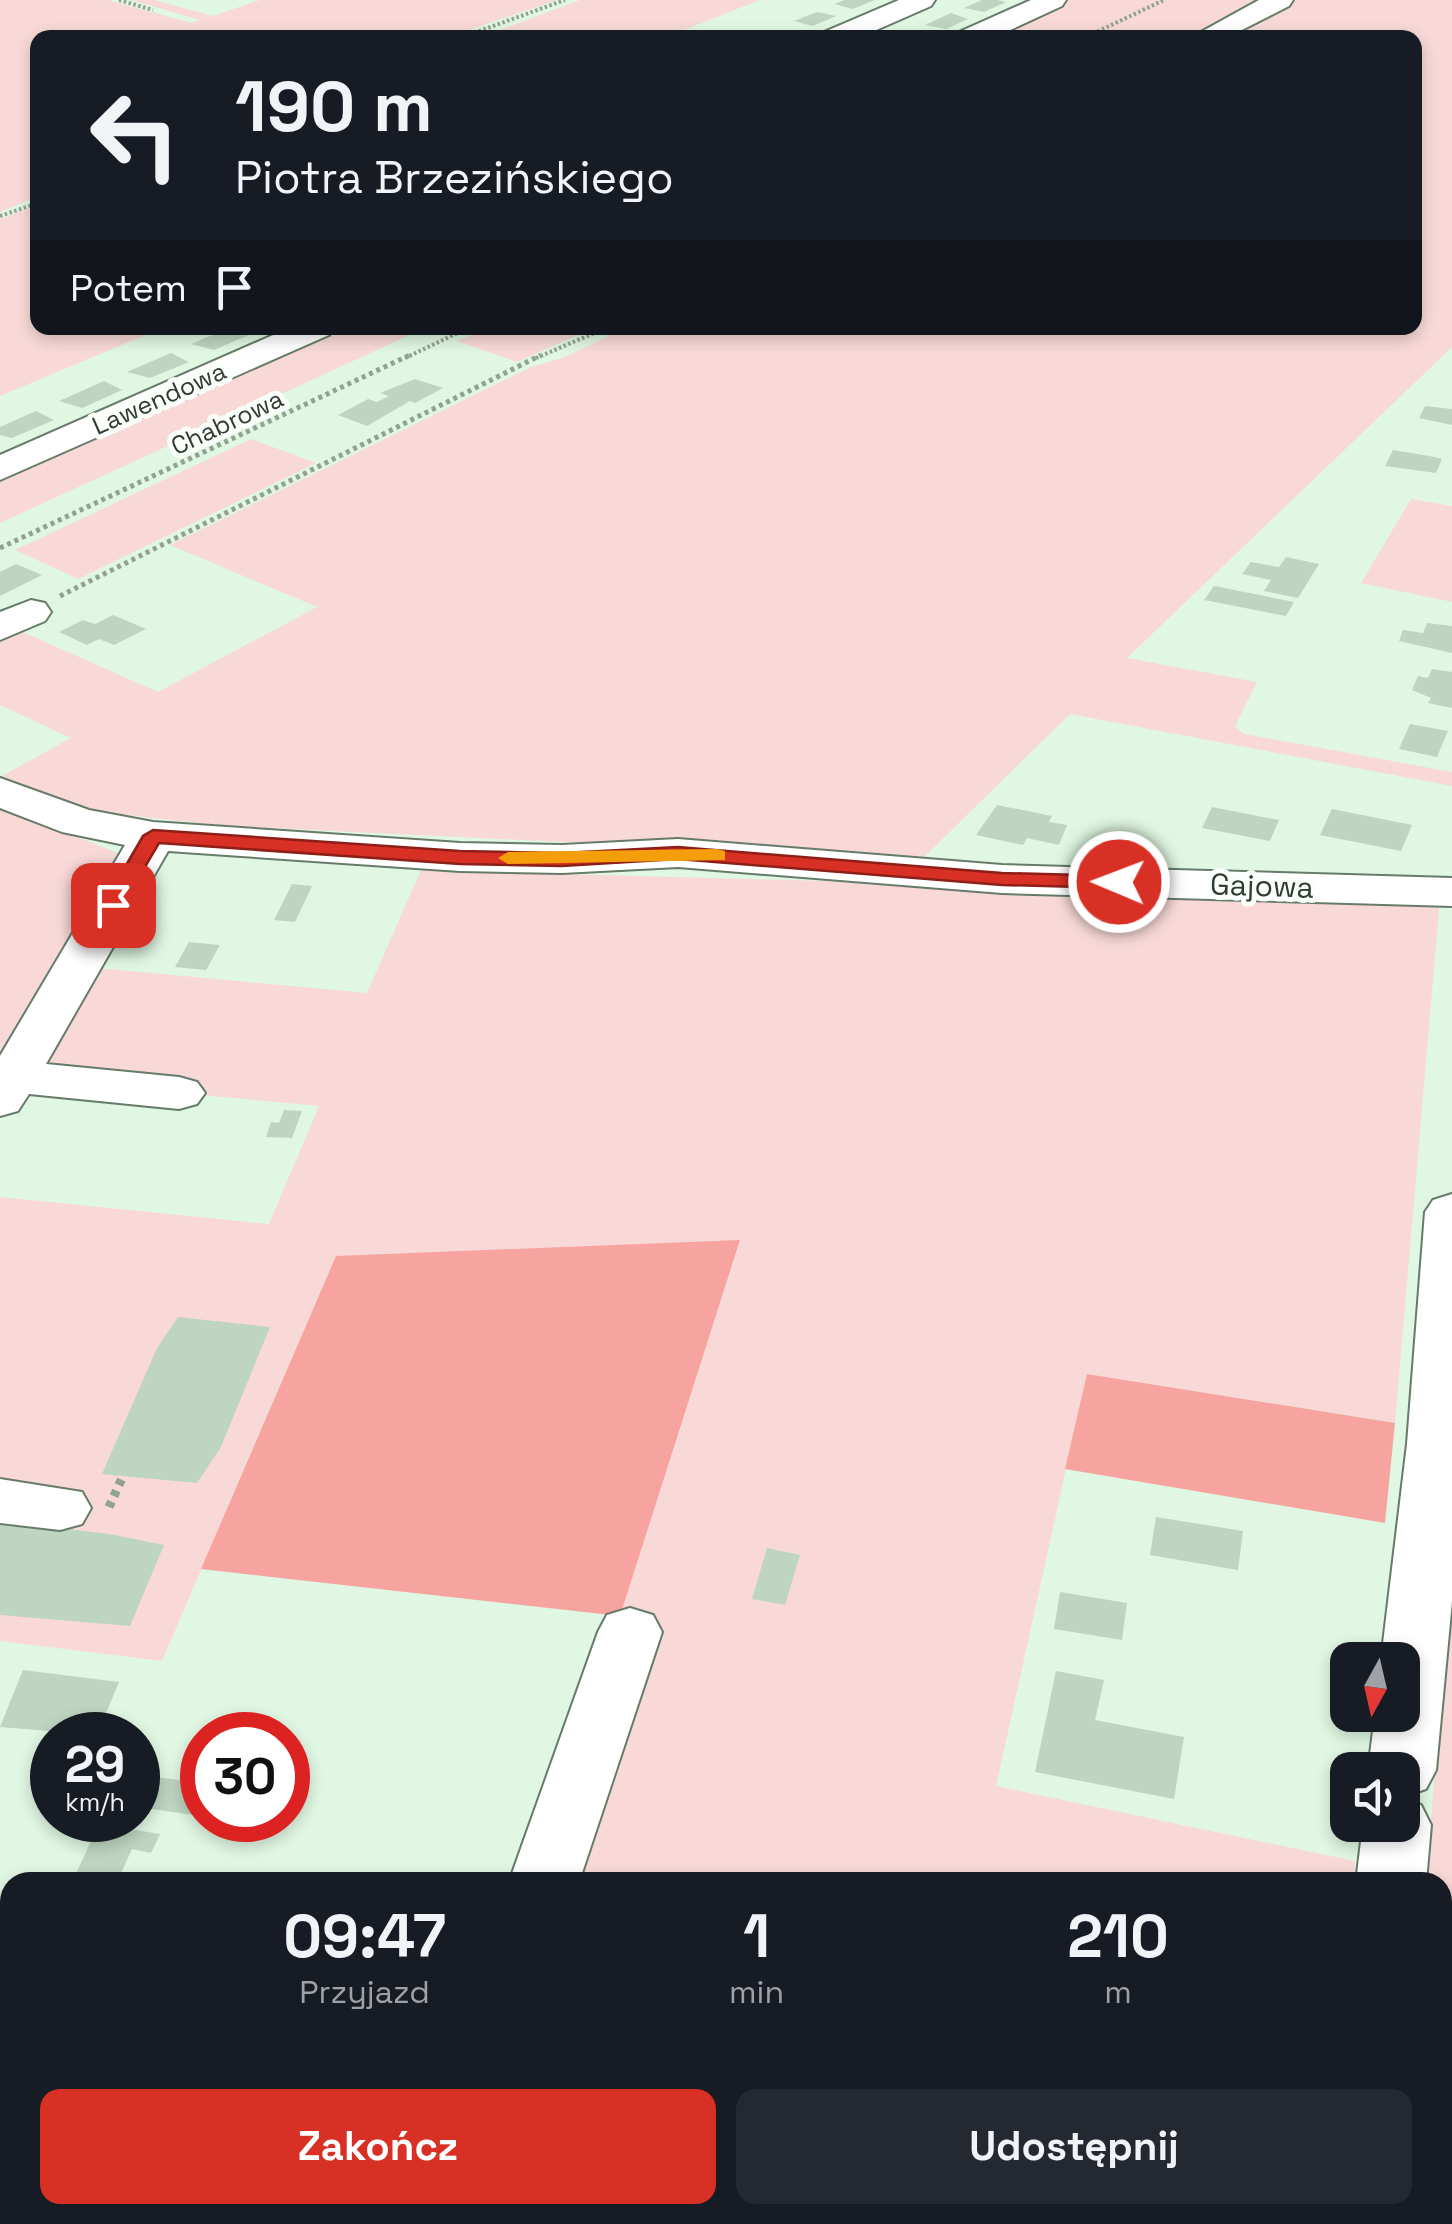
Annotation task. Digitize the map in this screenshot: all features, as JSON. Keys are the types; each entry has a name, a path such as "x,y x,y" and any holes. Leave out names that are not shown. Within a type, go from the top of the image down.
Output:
{"street":[{"path":"853,30 922,0"},
{"path":"987,30 1053,0"},
{"path":"1220,30 1280,0"},
{"name":"Lawendowa","path":"0,469 301,335"},
{"name":"Gajowa","path":"0,792 78,822 153,836 460,858 562,860 678,853 1002,879 1452,892"},
{"path":"153,836 7,1088 179,1093"},
{"path":"1404,1752 1438,1444 1452,1212"},
{"path":"0,1501 60,1508"},
{"path":"547,1872 630,1632"},
{"path":"1392,1872 1395,1842"}],"path":[{"path":"119,0 153,10"},
{"path":"482,30 565,0"},
{"path":"1101,30 1164,0"},
{"path":"0,216 30,205"},
{"name":"Chabrowa","path":"0,548 453,335"},
{"path":"16,620 204,521 589,335"}],"shaded area":[{"path":"0,0 108,0 191,23 200,20 131,0 154,0 213,16 260,0 557,0 469,30 30,30 30,200 0,212"},
{"path":"580,0 760,0 684,30 500,30"},
{"path":"1065,0 1274,0 1215,30 999,30"},
{"path":"1291,0 1452,0 1452,347 1127,658 1257,682 1235,726 1244,734 1452,772 1452,786 1070,714 922,859 226,826 63,808 0,784 0,777 71,738 0,705 0,637 16,629 158,692 317,607 170,545 531,367 565,357 611,335 1422,335 1422,30 1230,30"},
{"path":"30,208 30,335 145,335 0,396 0,219"},
{"path":"316,335 410,335 0,523 0,478"},
{"path":"471,335 577,335 517,362 457,341"},
{"path":"251,439 316,463 78,579 15,550"},
{"path":"1411,499 1452,506 1452,602 1361,583"},
{"path":"0,806 125,856 0,1070"},
{"path":"421,870 1440,898 1395,1423 1087,1374 996,1786 1355,1861 1354,1872 536,1872 740,1241 312,1311 162,1661 0,1641 0,1197 269,1224 319,1106 202,1095 182,1075 163,1083 30,1070 88,967 367,993"},
{"path":"740,1240 620,1616 201,1569 336,1256"},
{"path":"1087,1374 1395,1423 1385,1523 1065,1469"},
{"path":"1452,1511 1452,1872 1428,1872"}],"building":[{"path":"875,0 853,9 834,4"},
{"path":"982,0 1006,2 984,12 964,8"},
{"path":"817,12 836,16 813,26 794,21"},
{"path":"951,13 968,19 946,29 925,25"},
{"path":"212,335 249,335 214,350 191,344"},
{"path":"171,353 189,362 150,378 127,372"},
{"path":"415,379 443,388 415,403 410,401 367,426 338,415 368,399 377,402 389,396 380,393"},
{"path":"104,381 122,390 82,408 59,401"},
{"path":"1425,406 1452,409 1452,425 1419,418"},
{"path":"36,411 54,420 12,438 0,435 0,427"},
{"path":"1393,450 1442,459 1436,473 1385,466"},
{"path":"1286,557 1319,564 1298,598 1264,591 1271,580 1242,574 1251,562 1279,567"},
{"path":"16,564 42,575 0,596 0,572"},
{"path":"1214,586 1294,602 1286,616 1204,600"},
{"path":"113,615 146,629 114,645 99,639 87,645 59,632 83,620 95,624"},
{"path":"1427,623 1452,626 1452,653 1399,641 1403,630 1423,633"},
{"path":"1432,669 1452,672 1452,708 1428,703 1431,698 1412,690 1418,676 1428,678"},
{"path":"1410,724 1448,731 1437,757 1399,749"},
{"path":"997,805 1052,816 1049,822 1067,825 1059,845 1027,838 1023,845 976,835"},
{"path":"1212,807 1279,820 1270,841 1202,828"},
{"path":"1332,809 1412,825 1401,851 1320,835"},
{"path":"292,884 312,886 295,922 274,920"},
{"path":"189,942 220,945 206,970 175,967"},
{"path":"284,1110 302,1111 292,1138 266,1137 271,1122 279,1123"},
{"path":"178,1317 270,1327 221,1447 197,1483 102,1474 157,1348"},
{"path":"1156,1517 1243,1531 1238,1570 1150,1555"},
{"path":"0,1521 110,1534 164,1545 130,1626 0,1615"},
{"path":"767,1548 800,1555 785,1605 752,1599"},
{"path":"1060,1592 1127,1603 1122,1640 1054,1629"},
{"path":"23,1670 119,1682 107,1712 30,1712 30,1729 0,1727"},
{"path":"1056,1671 1104,1680 1095,1720 1184,1737 1174,1799 1035,1772"},
{"path":"160,1778 180,1780 180,1813 160,1810"},
{"path":"91,1842 156,1842 151,1853 132,1849 122,1872 77,1872"}],"slow traffic":[{"path":"508,858 717,855"}],"route":[{"path":"113,905 153,836 460,858 562,860 678,853 1002,879 1119,882"}]}
